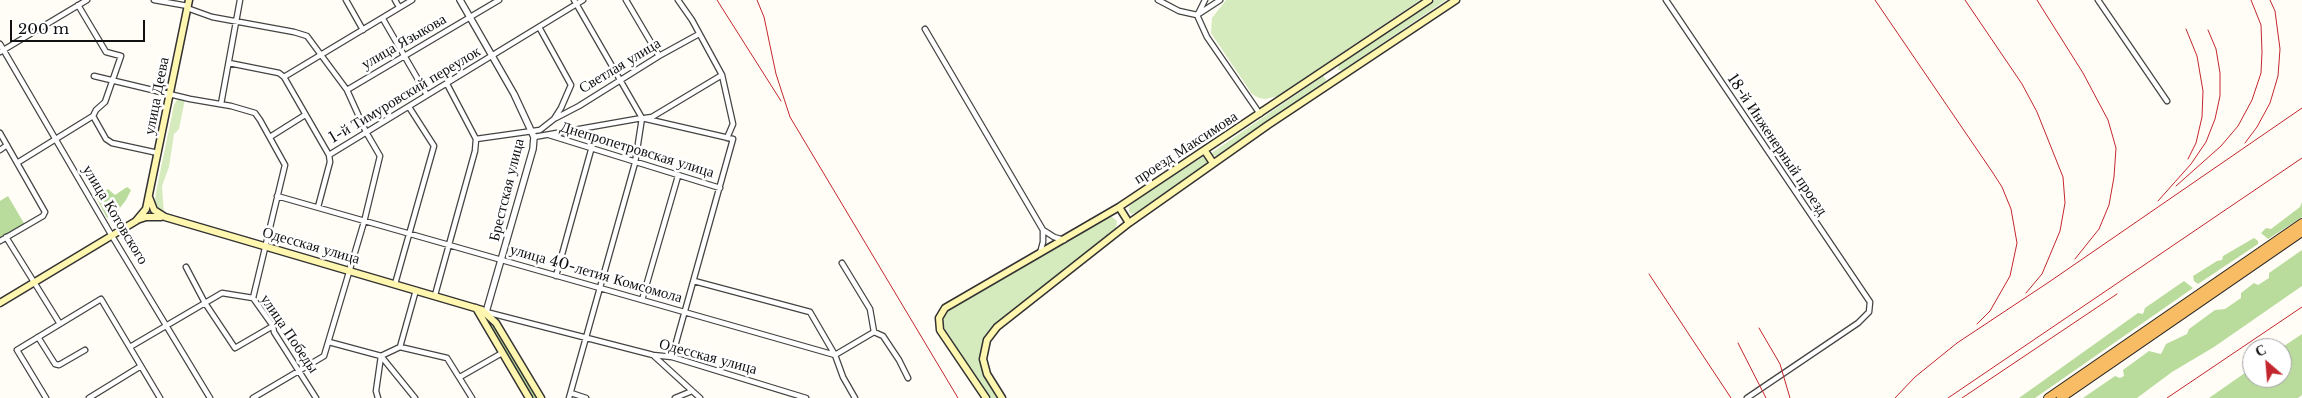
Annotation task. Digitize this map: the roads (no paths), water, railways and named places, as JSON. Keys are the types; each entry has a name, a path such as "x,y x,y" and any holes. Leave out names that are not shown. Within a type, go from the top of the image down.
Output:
{"highway":[{"path":"2048,398 2302,223"},
{"path":"2061,398 2302,232"}],"main road":[{"name":"проезд Максимова","path":"986,398 942,335 938,324 941,312 950,304 1119,208 1429,0"},
{"name":"проезд Максимова","path":"1002,398 984,367 983,351 987,340 997,327 1129,223 1335,80 1456,0"},
{"name":"улица Деева","path":"136,221 146,209 149,197 188,5"},
{"path":"1328,69 1335,80"},
{"path":"1205,151 1214,163"},
{"path":"149,197 154,210 165,217"},
{"path":"1119,208 1129,223"},
{"path":"0,304 136,221 146,217 165,217"},
{"name":"Одесская улица","path":"165,217 435,295 486,312"},
{"path":"475,307 529,398"},
{"path":"486,312 496,323 542,398"}],"street":[{"path":"2,51 79,3 87,0"},
{"path":"154,0 188,5 236,22 307,36 347,90 366,132 380,156 364,222 324,356 253,398"},
{"path":"220,104 240,0"},
{"path":"346,0 363,30"},
{"path":"395,0 399,7"},
{"path":"284,77 412,0"},
{"name":"Брестская улица","path":"460,0 494,56 534,134 533,149 486,312"},
{"name":"улица Языкова","path":"347,90 499,0"},
{"name":"1-й Тимуровский переулок","path":"329,155 494,56 576,2 583,0"},
{"path":"626,0 659,56"},
{"path":"678,0 692,20 722,75 733,124 727,138"},
{"path":"1158,0 1179,11 1197,15 1220,0"},
{"path":"1197,15 1205,0"},
{"name":"18-й Инженерный проезд","path":"1666,0 1870,302 1868,312 1858,322 1747,398"},
{"path":"2098,0 2167,102"},
{"path":"576,2 642,118 635,163 570,396 586,398"},
{"path":"17,163 93,116 96,110 105,102 113,82 121,56 106,52 79,3"},
{"path":"1197,15 1207,37 1260,114"},
{"path":"383,19 427,95"},
{"path":"539,27 571,85 554,119"},
{"path":"926,29 1043,230 1054,237 1065,240"},
{"name":"Светлая улица","path":"534,134 554,119 699,34"},
{"name":"улица Котовского","path":"0,44 2,51 210,398"},
{"path":"229,63 278,73 284,77 329,155 330,162 318,206"},
{"path":"476,139 547,134 652,117 722,75"},
{"path":"94,76 113,82 255,113 285,165 253,298"},
{"path":"435,295 476,151 476,139 446,84"},
{"path":"396,284 434,146 409,107"},
{"path":"270,137 305,115"},
{"path":"93,116 106,139 112,143 158,154"},
{"path":"642,118 733,139 672,357"},
{"path":"0,133 45,212 43,216 0,241"},
{"name":"Днепропетровская улица","path":"547,134 592,150 720,188"},
{"path":"0,150 7,145"},
{"path":"556,276 592,150"},
{"path":"642,300 678,176"},
{"name":"улица 40-летия Комсомола","path":"278,196 835,355"},
{"path":"1040,254 1043,230"},
{"path":"6,238 60,324"},
{"path":"842,264 870,309 874,332"},
{"path":"186,267 205,303 235,348 273,326"},
{"path":"694,281 810,312 835,355 843,377 855,398"},
{"path":"400,347 416,290"},
{"name":"улица Победы","path":"130,348 222,293 253,298 273,326 274,332 300,370 316,398"},
{"path":"46,398 17,350 101,299 160,398"},
{"name":"Одесская улица","path":"486,312 653,355 672,357 806,398"},
{"path":"835,355 874,332"},
{"path":"874,332 883,336 908,378"},
{"path":"38,337 55,364 59,365 85,350"},
{"path":"329,342 380,356 416,398"},
{"path":"380,356 400,347 447,358 472,398"},
{"path":"460,377 502,353"},
{"path":"653,355 700,398"},
{"path":"378,398 376,391 380,356"},
{"path":"89,398 141,366"},
{"path":"675,398 692,391"},
{"path":"99,392 102,398"}],"railway":[{"path":"717,0 781,101"},
{"path":"757,0 764,17 776,74 790,117 958,398"},
{"path":"1875,0 1993,173 2002,187 2011,209 2017,243 2010,276 1990,311 1977,324"},
{"path":"1965,0 2022,84 2037,112 2063,177 2065,203 2060,231 2042,274 2026,293"},
{"path":"2037,0 2083,73 2108,120 2116,148 2114,177 2109,205 2099,229 2075,259"},
{"path":"2176,186 2221,146 2238,126 2252,100 2261,73 2262,52 2261,25 2251,0"},
{"path":"2245,143 2257,127 2270,103 2278,76 2280,49 2275,11 2270,0"},
{"path":"2186,29 2197,56 2203,91 2202,117 2196,143 2188,159"},
{"path":"2158,201 2191,164 2206,142 2215,119 2220,96 2220,73 2216,49 2208,30"},
{"path":"1895,398 1915,377 1957,343 2302,108"},
{"path":"1948,398 2302,158"},
{"path":"1649,274 1731,398"},
{"path":"1962,398 2117,294"},
{"path":"2167,398 2302,307"},
{"path":"1759,328 1780,364 1790,398"},
{"path":"1738,343 1766,398"}]}
